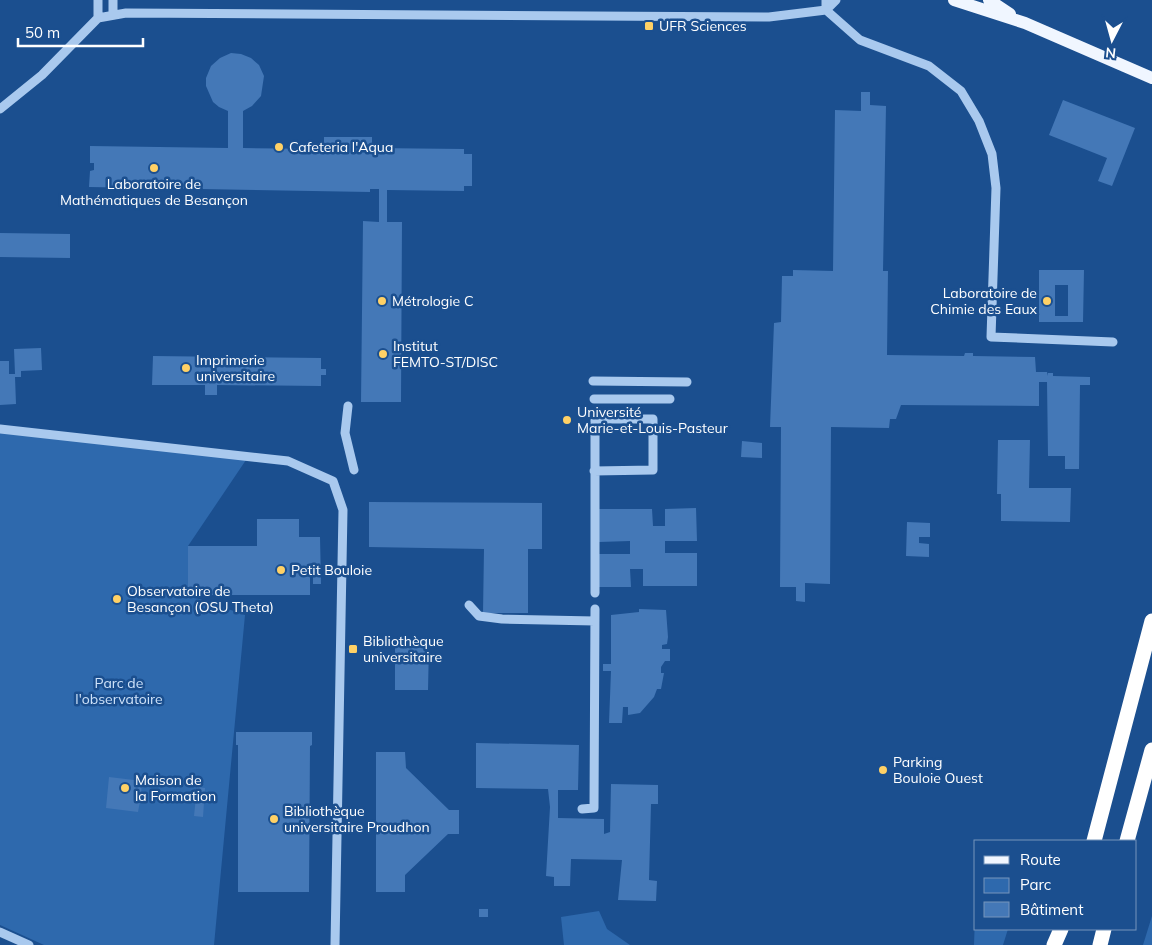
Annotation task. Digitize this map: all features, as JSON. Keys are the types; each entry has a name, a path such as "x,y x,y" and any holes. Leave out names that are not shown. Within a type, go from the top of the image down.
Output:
{"highway":[{"path":"1094,840 1152,621"},
{"path":"1127,840 1152,750"},
{"path":"1054,945 1061,930"},
{"path":"1066,945 1070,930"}],"main road":[{"path":"954,0 1025,23 1152,78"},
{"path":"989,0 1025,23"},
{"path":"1137,71 1152,73"}],"street":[{"path":"98,0 98,18"},
{"path":"113,0 113,15"},
{"path":"826,0 826,10 860,40 929,66 961,91 979,121 992,154 996,188 991,337 1113,342"},
{"path":"0,109 42,74 98,18 113,15 136,13 769,17 826,10 836,0"},
{"path":"593,381 687,382"},
{"path":"594,399 670,399"},
{"path":"348,406 345,433 354,470"},
{"path":"594,471 653,470 653,419 595,419 594,471 595,593"},
{"path":"0,429 288,461 333,481 342,510 335,945"},
{"path":"469,605 479,616 502,620 595,621"},
{"path":"582,809 594,808 596,609"},
{"path":"0,932 29,945"}],"green space":[{"name":"Parc de l'observatoire","path":"0,432 248,457 188,546 188,595 245,615 214,945 44,945 0,925"},
{"path":"599,911 607,929 630,945 564,945 561,917"},
{"path":"1152,916 1152,945 1143,945"},
{"path":"975,930 1008,930 1003,945 974,945"}],"building":[{"path":"231,53 251,58 259,65 264,76 261,96 252,106 243,111 243,148 324,149 324,137 372,137 372,148 464,149 464,154 472,154 472,186 464,186 464,191 387,190 387,222 402,222 401,402 361,402 363,221 379,222 379,189 370,189 370,192 89,187 90,171 94,170 94,163 90,163 90,146 228,148 228,111 213,102 206,86 206,78 211,66 220,58"},
{"path":"861,92 870,92 870,105 886,106 883,271 888,271 887,355 964,356 965,353 973,353 973,356 1035,357 1036,372 1047,372 1048,376 1048,373 1053,373 1053,376 1090,377 1090,385 1080,385 1079,469 1065,469 1065,456 1048,456 1047,382 1039,382 1039,406 901,405 896,419 890,419 889,428 831,427 830,584 805,583 805,602 796,601 796,587 780,587 781,427 770,427 774,323 781,322 782,276 793,276 793,270 833,271 835,110 861,111"},
{"path":"1063,100 1135,128 1112,186 1098,181 1107,158 1049,135"},
{"path":"0,233 70,234 70,258 0,257"},
{"name":"Laboratoire de Chimie des Eaux","path":"1039,270 1084,270 1083,322 1039,322","holes":["1055,285 1068,285 1068,316 1055,316"]},
{"path":"41,348 42,370 21,371 21,377 15,377 16,404 0,405 0,361 9,361 9,374 15,374 14,349"},
{"path":"153,356 321,358 321,369 326,369 326,375 321,375 321,386 217,385 217,395 205,395 205,385 152,385"},
{"path":"998,440 1030,440 1029,488 1071,488 1070,522 1001,521 1001,494 997,494"},
{"path":"742,441 762,443 762,458 741,457"},
{"path":"369,502 542,503 542,549 528,549 528,613 483,613 484,549 369,547"},
{"path":"696,508 697,541 665,541 665,553 697,553 697,586 643,586 643,569 630,569 631,587 599,587 599,554 630,554 630,541 599,542 599,509 652,509 653,526 665,526 665,509"},
{"path":"257,519 299,519 299,537 320,537 321,584 313,584 313,572 310,572 310,595 188,595 188,546 257,546"},
{"path":"907,522 930,523 930,537 919,537 919,543 929,544 929,557 906,556"},
{"path":"639,609 666,610 668,637 667,644 662,645 662,649 670,649 670,661 665,661 661,667 661,673 664,673 661,689 657,689 654,697 640,713 628,715 628,707 623,707 622,723 609,723 611,671 603,671 603,664 611,664 611,615 639,612"},
{"path":"395,645 429,645 428,690 395,690"},
{"name":"Bibliothèque universitaire Proudhon","path":"236,732 312,732 312,745 310,746 309,892 238,892 238,745 236,745"},
{"path":"476,743 579,745 578,790 558,790 558,818 604,819 604,834 610,832 611,784 658,785 658,804 651,804 649,880 657,881 656,901 618,900 622,860 571,859 570,886 554,886 554,877 546,876 550,807 548,789 476,788"},
{"path":"376,752 405,752 406,768 449,810 459,810 459,834 448,834 405,875 405,892 376,892"},
{"name":"Maison de la Formation","path":"109,777 142,781 141,795 145,796 144,802 140,801 138,812 106,808"},
{"path":"197,787 205,788 203,817 194,816"},
{"path":"479,909 488,909 488,917 479,917"}],"place":[{"name":"UFR Sciences","path":"649,26"},
{"name":"Cafeteria l'Aqua","path":"279,147"},
{"name":"Laboratoire de Mathématiques de Besançon","path":"154,168"},
{"name":"Métrologie C","path":"382,301"},
{"name":"Laboratoire de Chimie des Eaux","path":"1047,301"},
{"name":"Institut FEMTO-ST/DISC","path":"383,354"},
{"name":"Imprimerie universitaire","path":"186,368"},
{"name":"Université Marie-et-Louis-Pasteur","path":"567,420"},
{"name":"Petit Bouloie","path":"281,570"},
{"name":"Observatoire de Besançon (OSU Theta)","path":"117,599"},
{"name":"Bibliothèque universitaire","path":"353,649"},
{"name":"Parking Bouloie Ouest","path":"883,770"},
{"name":"Maison de la Formation","path":"125,788"},
{"name":"Bibliothèque universitaire Proudhon","path":"274,819"}]}
